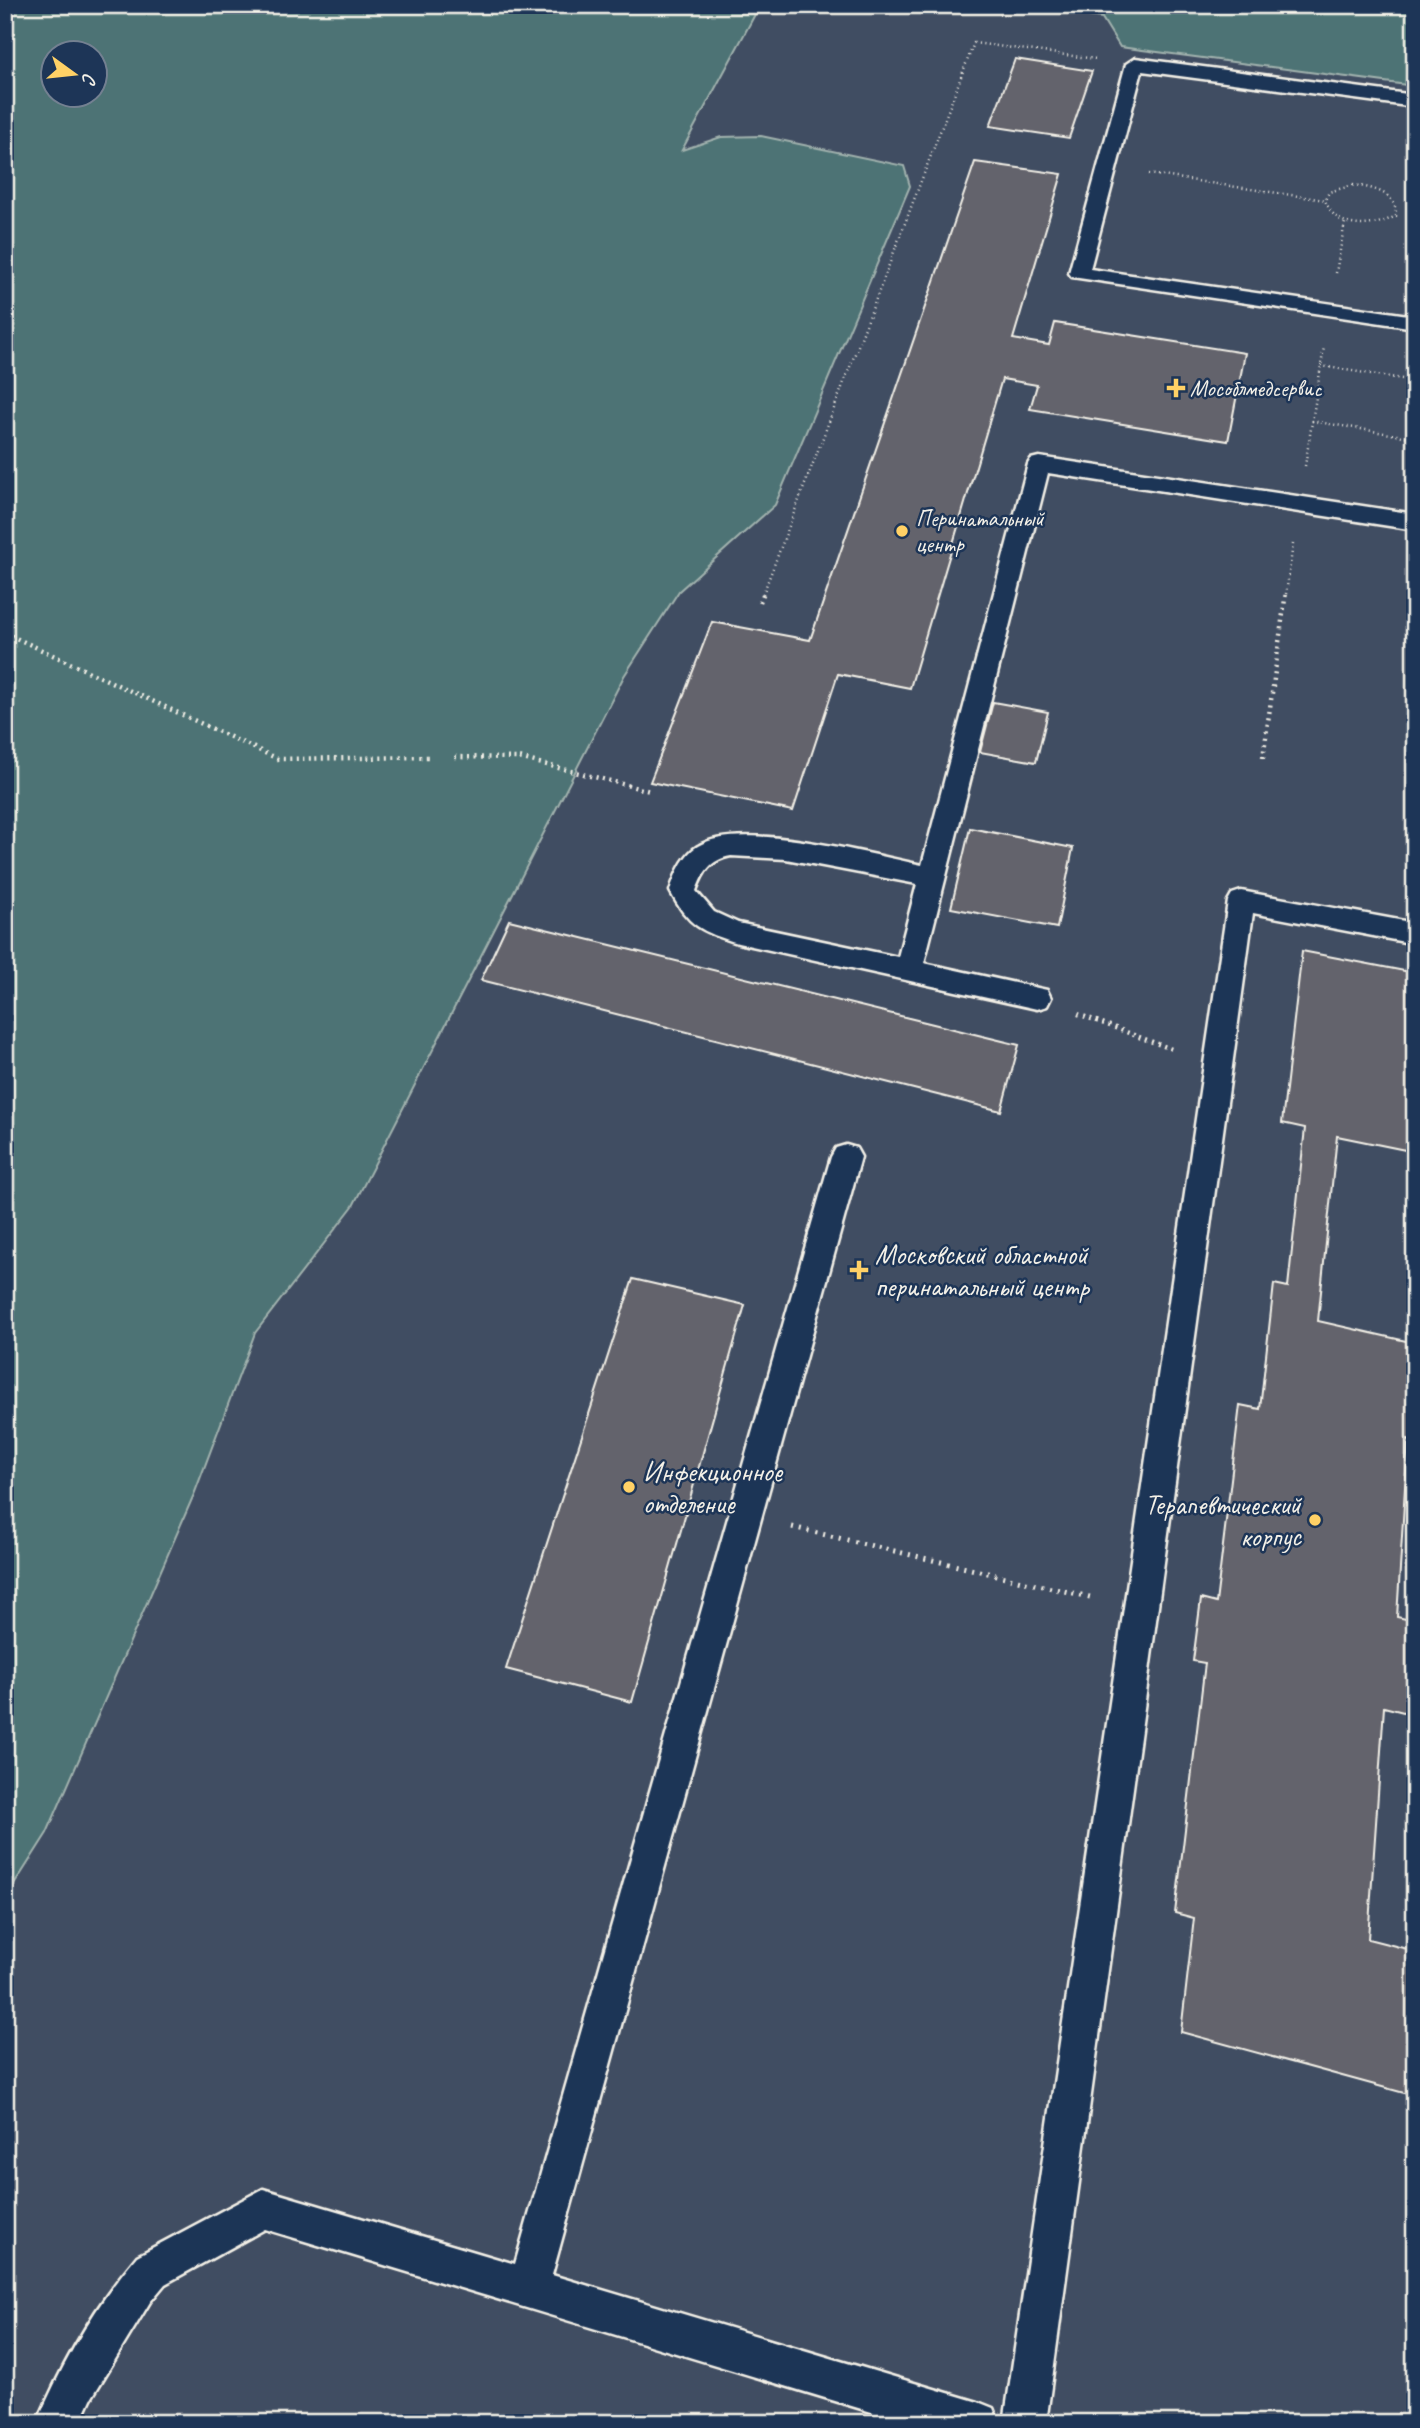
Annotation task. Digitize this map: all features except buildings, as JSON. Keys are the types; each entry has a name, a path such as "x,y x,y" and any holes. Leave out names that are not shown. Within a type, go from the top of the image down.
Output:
{"lane":[{"path":"1415,101 1135,64 1079,273 1415,322"},
{"path":"908,970 1039,464 1415,522"},
{"path":"932,877 768,848 729,845 702,855 690,869 683,891 692,910 718,926 1037,998"},
{"path":"1025,2423 1241,901 1415,934"},
{"path":"528,2288 846,1157"},
{"path":"58,2423 76,2384 150,2270 263,2209 978,2423"}],"path":[{"path":"5,21 12,5"},
{"path":"760,602 974,43 1135,64"},
{"path":"1107,168 1325,200"},
{"path":"1353,185 1382,191 1393,199 1397,208 1396,216 1387,222 1359,225 1336,218 1329,212 1325,200 1329,192 1353,185"},
{"path":"1321,366 1415,381"},
{"path":"1312,421 1415,438"},
{"path":"5,633 278,759 431,757"},
{"path":"455,757 519,758 650,791"},
{"path":"1037,998 1218,1066"},
{"path":"747,1516 1141,1609"}],"shaded area":[{"name":"Московский областной перинатальный центр","path":"760,5 1010,5 1102,18 1120,47 1415,86 1415,2423 5,2423 5,1899 47,1833 195,1492 255,1333 353,1206 624,676 679,591 775,505 910,186 904,166 721,137 682,151"}],"green space":[{"path":"5,5 760,5 682,150 721,137 761,136 904,166 910,186 775,505 679,591 624,676 353,1206 255,1333 195,1492 47,1833 5,1899"},
{"path":"1010,5 1415,5 1415,86 1120,47 1102,18"}],"place":[{"name":"Мособлмедсервис","path":"1176,388"},
{"name":"Перинатальный центр","path":"902,531"},
{"name":"Московский областной перинатальный центр","path":"859,1270"},
{"name":"Инфекционное отделение","path":"629,1487"},
{"name":"Терапевтический корпус","path":"1315,1520"}]}
